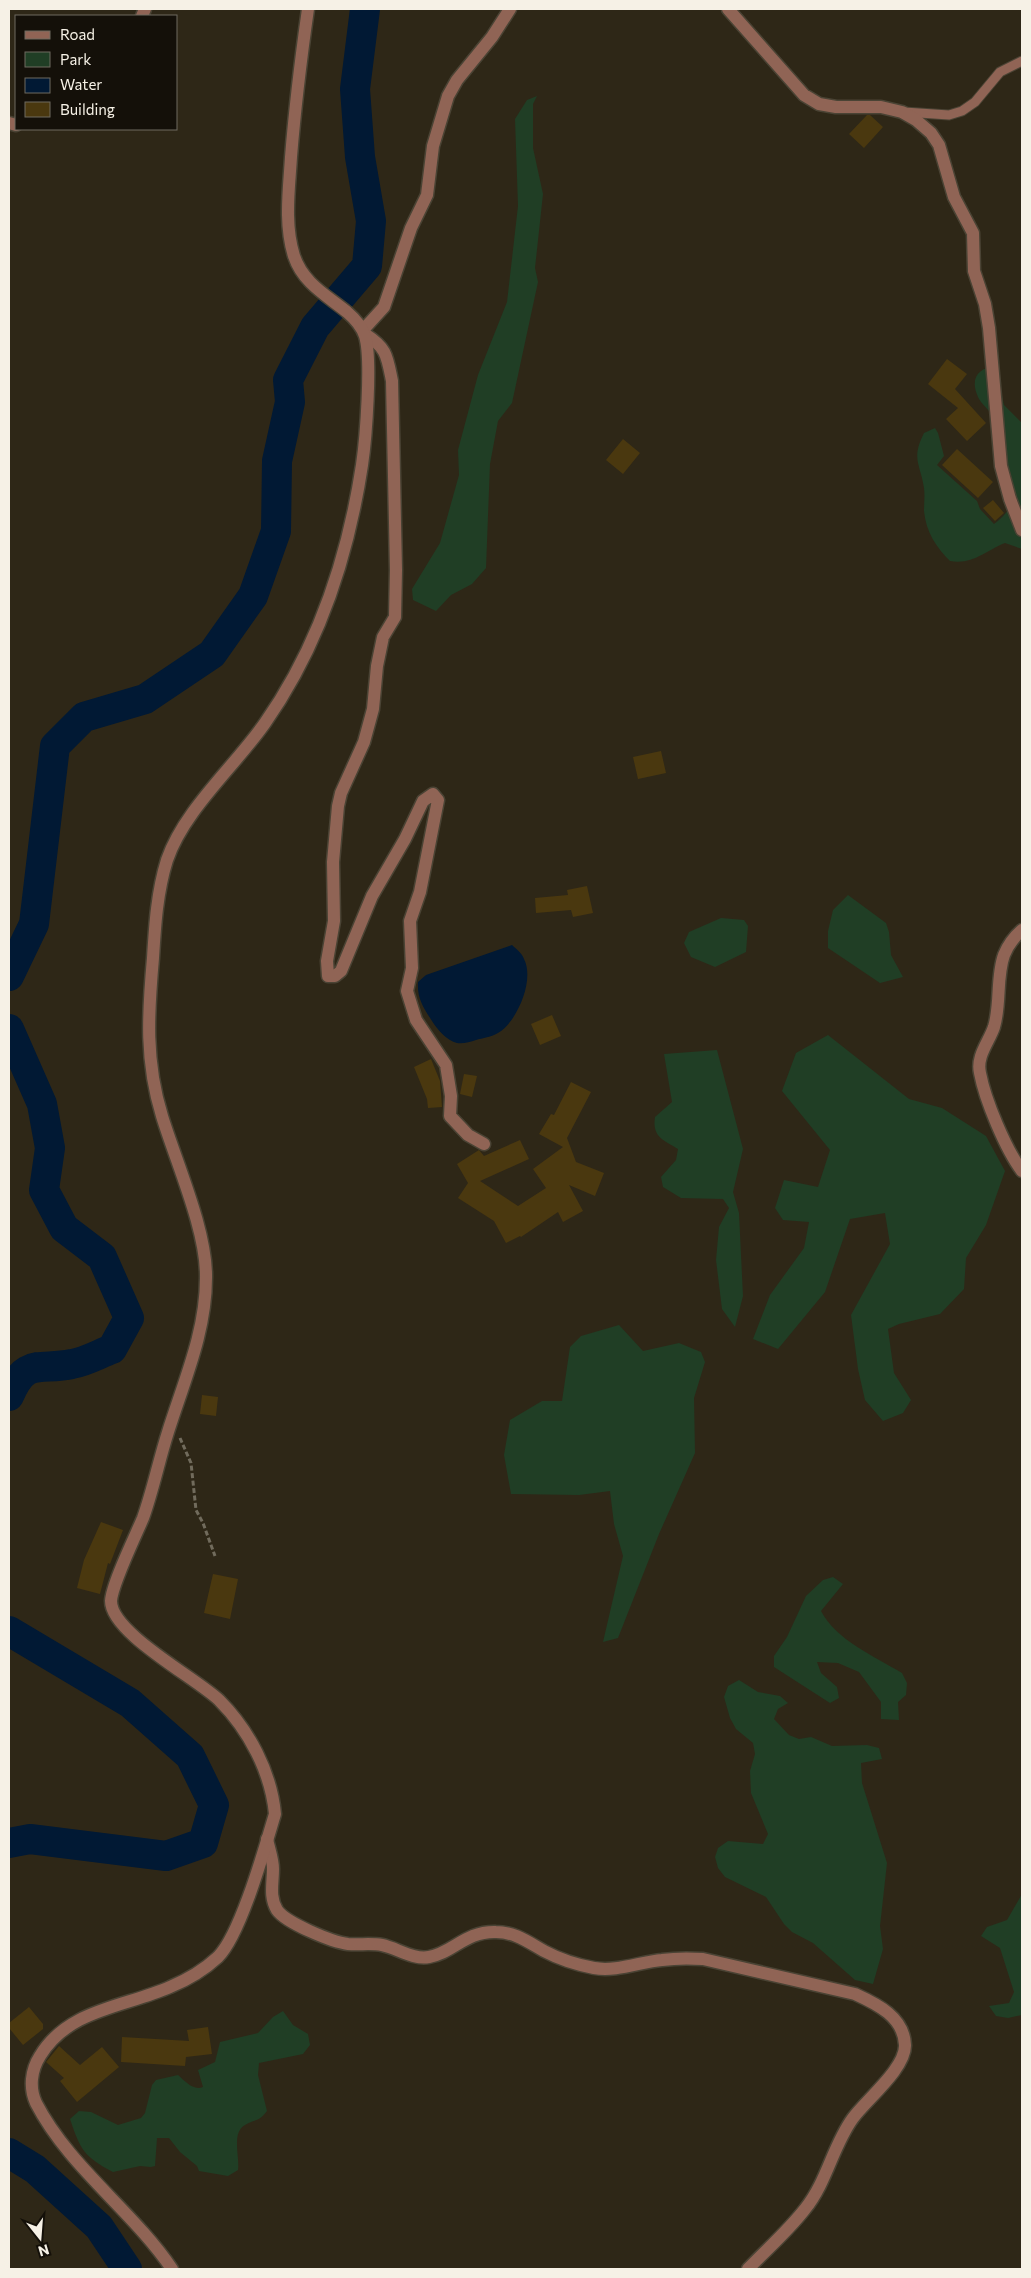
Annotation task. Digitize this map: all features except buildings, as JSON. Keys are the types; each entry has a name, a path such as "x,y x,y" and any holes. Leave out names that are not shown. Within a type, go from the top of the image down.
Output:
{"street":[{"path":"308,9 296,92 288,214 289,239 296,262 304,277 318,291 349,314 364,332 379,343 386,354 392,381 396,570 395,617 383,637 377,666 373,709 364,742 341,793 338,806 333,862 334,921 327,961 328,976 335,976 341,971 372,896 405,839 423,801 433,794 438,800 420,892 410,921 412,968 407,991 416,1020 446,1065 451,1096 450,1116 468,1135 484,1144"},
{"path":"172,2269 152,2241 69,2151 48,2124 35,2100 31,2081 35,2064 47,2043 64,2029 85,2016 170,1988 196,1973 219,1956 232,1936 243,1912 275,1814 273,1798 263,1766 243,1728 216,1697 167,1662 123,1626 114,1614 111,1602 116,1583 146,1508 196,1349 205,1308 206,1272 202,1245 160,1109 150,1066 148,1024 158,903 170,853 182,829 265,724 300,667 321,624 336,582 362,462 367,397 367,354 364,332 384,307 411,228 427,195 432,146 448,96 457,80 492,37 510,9"},
{"path":"728,9 804,95 819,104 836,107 880,107 902,112 916,120 931,133 939,145 954,197 973,233 974,271 985,304 989,328 1001,466 1010,500 1022,530"},
{"path":"1022,930 1014,938 1004,955 994,1026 981,1055 979,1072 986,1096 1013,1159 1022,1171"},
{"path":"267,1839 272,1863 271,1888 278,1911 285,1918 338,1942 381,1945 416,1956 428,1957 444,1951 464,1938 494,1932 508,1933 527,1940 545,1952 596,1969 612,1969 687,1957 704,1959 855,1994 877,2004 892,2016 904,2037 905,2048 895,2070 847,2127 832,2162 806,2208 779,2239 748,2269"}],"lane":[{"path":"902,112 950,115 962,111 975,102 1000,72 1022,61"}],"path":[{"path":"172,1421 190,1463 196,1510 203,1523 215,1556"}],"green space":[{"path":"537,96 533,104 533,148 543,194 535,268 538,282 512,403 498,421 490,464 486,568 472,584 451,595 436,611 413,600 412,589 440,543 459,475 458,450 478,375 507,302 518,206 515,119 527,100"},
{"path":"996,366 1004,405 1022,423 1022,549 1005,543 972,559 958,562 950,561 936,545 925,519 924,488 917,455 918,449 924,433 935,428 944,456 937,465 977,501 980,509 994,524 1004,515 1013,497 1012,478 998,438 995,423 989,411 979,400 975,385 975,380 980,372 989,367"},
{"path":"848,895 886,923 889,932 891,955 903,977 880,983 828,948 828,931 833,910"},
{"path":"721,918 744,920 748,926 746,952 715,967 691,957 684,943 689,932"},
{"path":"828,1035 909,1099 942,1108 986,1136 1005,1171 986,1225 966,1258 964,1289 940,1314 899,1324 888,1329 894,1373 911,1400 903,1413 883,1421 865,1400 858,1369 851,1315 890,1244 885,1213 850,1219 825,1292 778,1349 753,1339 770,1295 804,1248 809,1222 783,1220 775,1208 784,1180 818,1187 830,1150 782,1091 796,1053"},
{"path":"717,1050 743,1149 733,1192 739,1213 743,1296 735,1327 722,1309 716,1260 719,1227 729,1208 723,1199 681,1198 663,1187 661,1177 676,1160 678,1149 660,1137 655,1129 655,1117 672,1102 664,1054"},
{"path":"619,1325 643,1351 679,1343 701,1352 705,1362 694,1398 695,1453 659,1534 618,1638 603,1642 623,1556 614,1524 610,1491 579,1495 511,1494 504,1455 510,1420 542,1401 562,1401 570,1347 581,1336"},
{"path":"833,1577 843,1584 821,1611 836,1631 846,1639 902,1673 907,1683 906,1695 898,1702 899,1720 881,1719 881,1702 859,1672 838,1663 817,1662 821,1673 837,1687 839,1698 830,1703 774,1667 774,1656 787,1637 806,1596 823,1580"},
{"path":"739,1680 758,1692 780,1696 788,1703 778,1709 774,1719 789,1735 799,1739 811,1737 832,1746 867,1745 879,1748 882,1759 861,1763 862,1783 887,1863 880,1926 883,1949 873,1984 855,1980 813,1943 792,1932 784,1924 766,1897 725,1877 718,1868 715,1857 718,1848 728,1841 763,1844 768,1834 751,1793 750,1771 755,1754 753,1743 736,1729 730,1718 724,1697 728,1686"},
{"path":"1022,1894 1022,2015 1008,2018 996,2016 989,2006 1009,2003 1014,1992 1000,1948 981,1936 987,1927 1007,1920"},
{"path":"283,2011 293,2025 308,2034 310,2045 303,2054 259,2063 258,2075 267,2111 259,2119 245,2125 238,2134 238,2170 228,2176 199,2171 197,2166 180,2152 169,2138 157,2138 155,2166 151,2167 140,2166 113,2172 95,2162 84,2151 70,2119 79,2111 91,2112 118,2125 141,2118 145,2113 152,2085 156,2080 178,2075 193,2087 203,2087 198,2070 215,2062 220,2042 258,2033 273,2017"}],"water":[{"path":"512,945 523,957 527,968 527,978 526,989 512,1020 505,1028 490,1036 462,1043 450,1040 437,1028 423,1007 418,993 418,982 426,975"}],"waterway":[{"path":"9,976 34,924 55,746 84,717 145,699 212,654 253,596 276,531 277,461 290,402 288,380 315,327 367,266 371,221 360,157 355,89 365,9"},
{"path":"9,1029 42,1104 50,1148 44,1190 64,1228 102,1257 129,1318 112,1349 77,1363 28,1370 15,1383 9,1396"},
{"path":"9,1631 130,1703 190,1756 214,1805 203,1843 166,1856 30,1839 9,1843"},
{"path":"9,2153 35,2169 99,2227 127,2269"}]}
